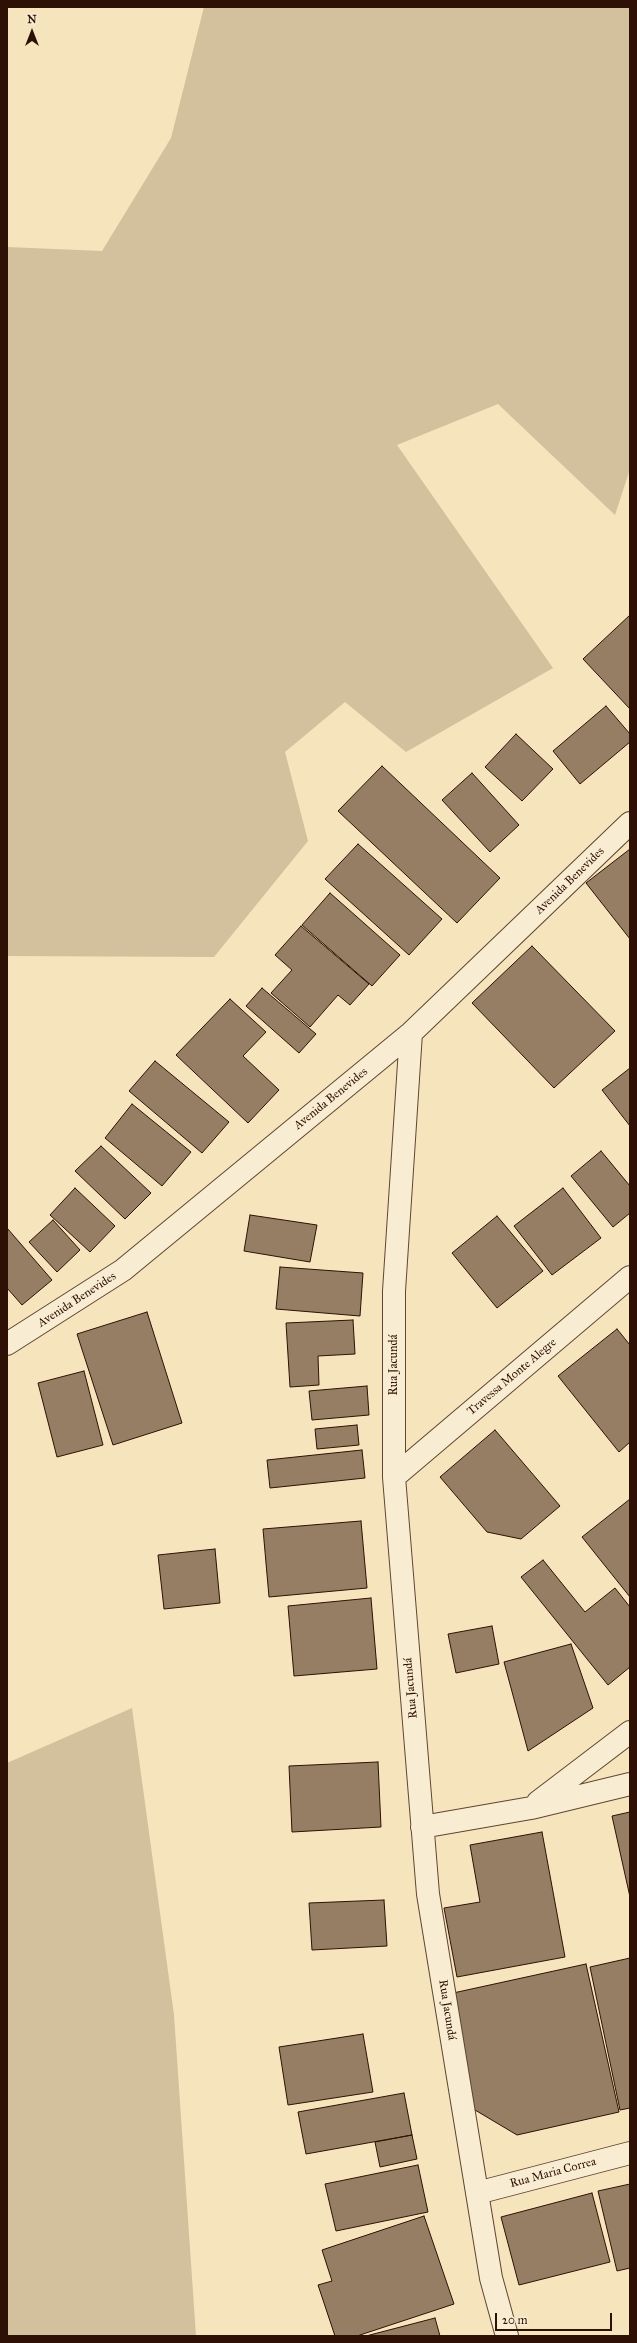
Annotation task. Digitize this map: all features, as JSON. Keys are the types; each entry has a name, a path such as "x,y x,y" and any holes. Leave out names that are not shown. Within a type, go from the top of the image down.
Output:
{"street":[{"name":"Avenida Benevides","path":"7,1344 123,1270 411,1033 630,823"},
{"name":"Rua Jacundá","path":"411,1033 394,1291 394,1477 428,1894 491,2278 507,2336"},
{"name":"Travessa Monte Alegre","path":"394,1477 630,1277"},
{"path":"531,1808 630,1732"},
{"path":"422,1827 531,1808 630,1784"},
{"name":"Rua Maria Correa","path":"477,2193 630,2153"}],"shaded area":[{"path":"204,7 630,7 630,469 615,515 498,404 397,445 553,668 406,752 345,702 285,752 308,841 214,957 7,956 7,247 102,251 171,138"},
{"path":"132,1708 174,2015 196,2336 7,2336 7,1763"}],"building":[{"path":"630,615 630,709 583,659"},
{"path":"606,706 630,734 630,742 580,784 553,751"},
{"path":"516,734 553,769 522,801 485,767"},
{"path":"382,766 500,878 457,923 338,811"},
{"path":"472,773 519,825 490,852 442,800"},
{"path":"358,844 442,919 409,955 325,879"},
{"path":"630,849 630,939 586,883"},
{"path":"330,893 400,955 372,986 302,925"},
{"path":"301,926 369,984 350,1005 338,995 310,1027 271,993 292,970 275,955"},
{"path":"532,946 615,1031 554,1088 472,1003"},
{"path":"262,988 316,1034 299,1053 246,1006"},
{"path":"230,999 266,1032 243,1056 279,1090 248,1123 176,1055"},
{"path":"155,1061 229,1122 202,1153 129,1091"},
{"path":"630,1068 630,1126 602,1090"},
{"path":"132,1104 191,1152 162,1186 105,1138"},
{"path":"101,1146 151,1193 125,1219 75,1171"},
{"path":"601,1151 630,1186 630,1213 613,1227 571,1176"},
{"path":"75,1188 115,1226 90,1252 50,1215"},
{"path":"563,1188 601,1238 552,1275 514,1226"},
{"path":"250,1215 317,1225 310,1262 244,1251"},
{"path":"497,1216 543,1271 497,1308 452,1253"},
{"path":"53,1220 80,1250 57,1272 29,1242"},
{"path":"7,1228 52,1280 22,1305 7,1288"},
{"path":"280,1267 363,1273 360,1316 276,1309"},
{"path":"147,1312 182,1423 113,1445 77,1334"},
{"path":"353,1320 355,1354 318,1356 319,1385 290,1387 286,1323"},
{"path":"617,1329 630,1345 630,1442 619,1452 558,1376"},
{"path":"84,1371 103,1445 57,1457 38,1383"},
{"path":"367,1386 369,1415 312,1420 309,1391"},
{"path":"357,1425 359,1445 317,1449 315,1429"},
{"path":"495,1430 560,1506 521,1539 487,1532 440,1477"},
{"path":"362,1450 365,1478 270,1488 267,1460"},
{"path":"630,1499 630,1597 582,1537"},
{"path":"361,1521 367,1588 269,1597 263,1529"},
{"path":"215,1549 220,1603 164,1609 158,1555"},
{"path":"543,1560 585,1612 615,1588 630,1607 630,1667 608,1685 521,1577"},
{"path":"371,1598 377,1669 294,1676 288,1606"},
{"path":"492,1626 499,1664 456,1673 448,1634"},
{"path":"571,1644 593,1708 528,1751 504,1662"},
{"path":"378,1762 381,1827 292,1832 289,1766"},
{"path":"630,1812 630,1897 612,1816"},
{"path":"542,1832 565,1957 457,1977 444,1908 480,1902 470,1845"},
{"path":"384,1900 387,1946 312,1950 309,1903"},
{"path":"630,1958 630,2108 620,2110 590,1967"},
{"path":"586,1964 619,2112 517,2135 470,2107 444,1995"},
{"path":"363,2034 373,2092 288,2105 279,2047"},
{"path":"404,2093 412,2135 306,2154 298,2112"},
{"path":"412,2135 417,2159 380,2167 375,2142"},
{"path":"418,2165 428,2212 336,2231 325,2184"},
{"path":"630,2184 630,2268 617,2271 598,2191"},
{"path":"592,2193 610,2262 519,2285 501,2217"},
{"path":"424,2216 454,2304 357,2336 335,2336 318,2285 332,2281 322,2250"},
{"path":"435,2318 440,2336 366,2336"}]}
